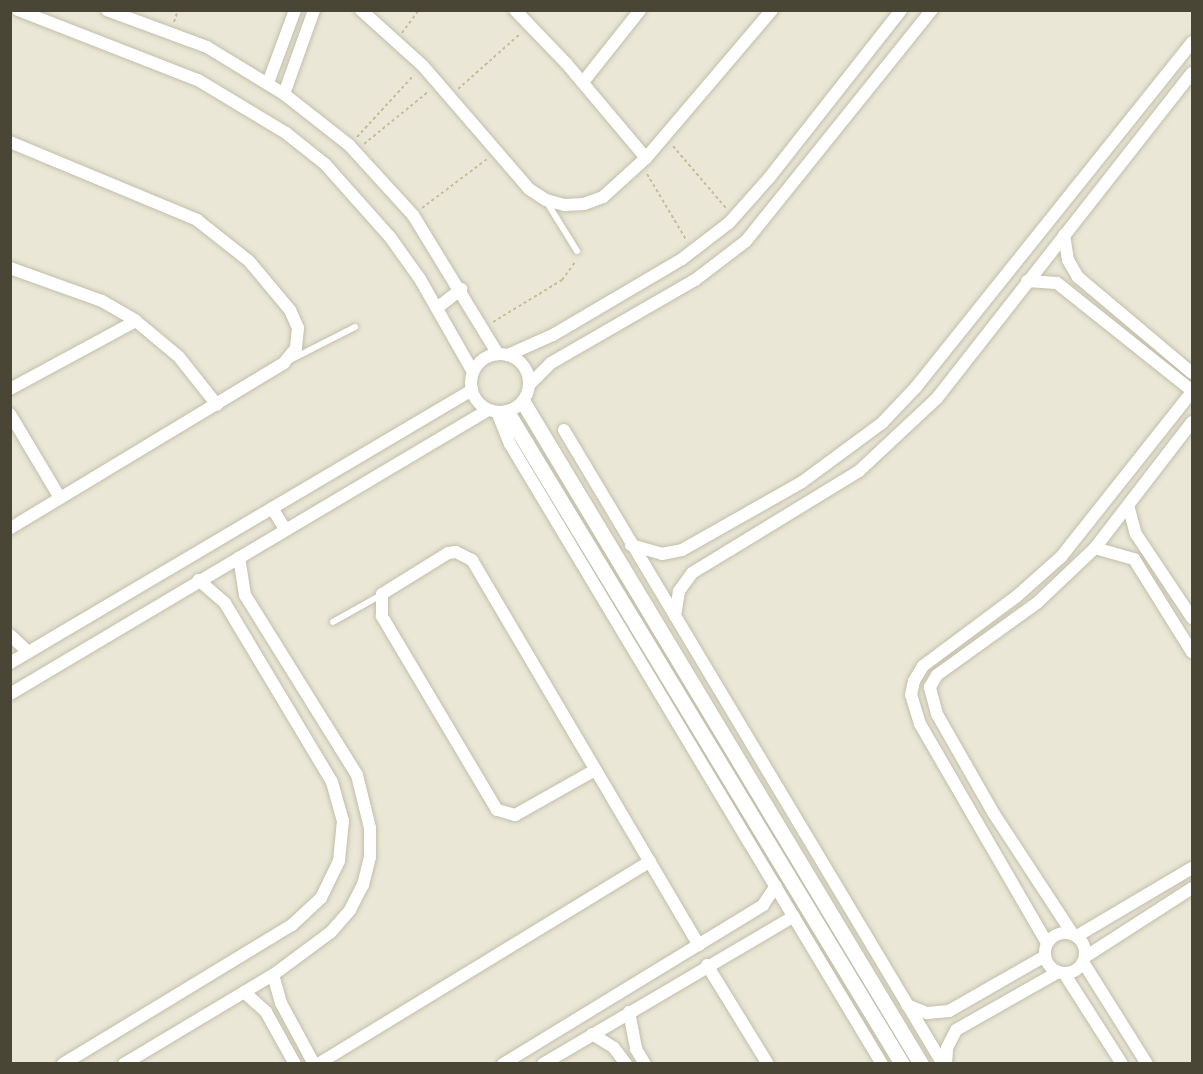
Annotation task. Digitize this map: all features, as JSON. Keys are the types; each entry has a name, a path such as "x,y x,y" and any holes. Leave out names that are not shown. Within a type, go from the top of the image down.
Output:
{"street":[{"path":"18,10 198,80 286,133 359,199 420,279 473,372"},
{"path":"107,10 207,47 284,94 352,149 413,215 483,328 503,355 524,366 530,384"},
{"path":"268,83 295,10"},
{"path":"284,94 314,10"},
{"path":"361,10 397,40 423,66 529,189 546,200 565,205 584,204 603,196 643,161 772,10"},
{"path":"515,10 583,82 643,161"},
{"path":"583,82 640,10"},
{"path":"471,390 473,372 479,363 553,335 693,252 734,218 901,10"},
{"path":"10,694 285,529 497,411 523,402 530,384 558,359 695,280 747,241 932,10"},
{"path":"631,544 644,551 672,553 707,537 802,482 882,423 916,387 1192,42"},
{"path":"675,616 684,581 716,557 823,496 903,434 937,398 1192,73"},
{"path":"10,142 168,205 224,239 249,261 290,310 298,328 296,348 284,363 218,405 10,528"},
{"path":"1064,235 1068,261 1081,279 1192,373"},
{"path":"10,268 102,301 136,321 179,357 218,405"},
{"path":"1068,292 1070,282 1081,279"},
{"path":"1027,281 1046,280 1068,292 1192,393 1060,557 1017,596 923,666 914,681 911,695 920,724 1032,918 1046,950 1122,1064"},
{"path":"437,308 460,289"},
{"path":"10,389 136,321"},
{"path":"471,390 497,411 777,856 902,1064"},
{"path":"10,663 471,390"},
{"path":"523,402 921,1064"},
{"path":"497,411 510,444 882,1064"},
{"path":"10,414 60,498"},
{"path":"1147,1064 1084,959 1084,945 1051,906 937,714 930,687 937,675 1037,603 1095,548 1192,422"},
{"path":"564,430 907,1005 945,1064"},
{"path":"1128,505 1130,520 1192,618"},
{"path":"272,508 285,529"},
{"path":"707,537 703,544 704,553 716,557"},
{"path":"1095,548 1134,559 1192,652"},
{"path":"1134,559 1136,551 1146,548"},
{"path":"595,770 515,815 497,810 382,616 382,594 448,553 456,552 472,560 699,945"},
{"path":"124,1064 273,975 332,932 350,910 363,885 370,857 370,828 357,775 255,612 241,582 239,557"},
{"path":"63,1064 292,925 321,898 339,861 343,821 332,782 218,594 199,580"},
{"path":"236,623 255,612"},
{"path":"10,635 28,652"},
{"path":"764,866 777,856"},
{"path":"273,975 281,1004 316,1064 650,861"},
{"path":"907,1005 938,1013 962,1006 1046,950 1055,934 1074,935 1192,868"},
{"path":"502,1064 763,905 776,886"},
{"path":"945,1064 950,1039 971,1022 1061,972 1075,970 1084,959 1192,888"},
{"path":"1032,918 1045,916 1051,906"},
{"path":"543,1064 707,965 794,916"},
{"path":"707,965 768,1064"},
{"path":"244,992 266,1012 295,1064"},
{"path":"962,1006 957,1017 971,1022"},
{"path":"629,1012 636,1049 645,1064"},
{"path":"592,1034 614,1048 626,1064"}],"lane":[{"path":"546,200 577,251"},
{"path":"284,363 355,327"},
{"path":"333,622 382,594"}],"path":[{"path":"397,40 419,10"},
{"path":"449,96 530,25"},
{"path":"352,149 423,66"},
{"path":"352,149 438,83"},
{"path":"665,137 734,218"},
{"path":"413,215 496,151"},
{"path":"643,161 693,252"},
{"path":"483,328 571,273 577,251"}],"shaded area":[{"path":"10,11 1192,11 1192,1063 10,1063"}]}
